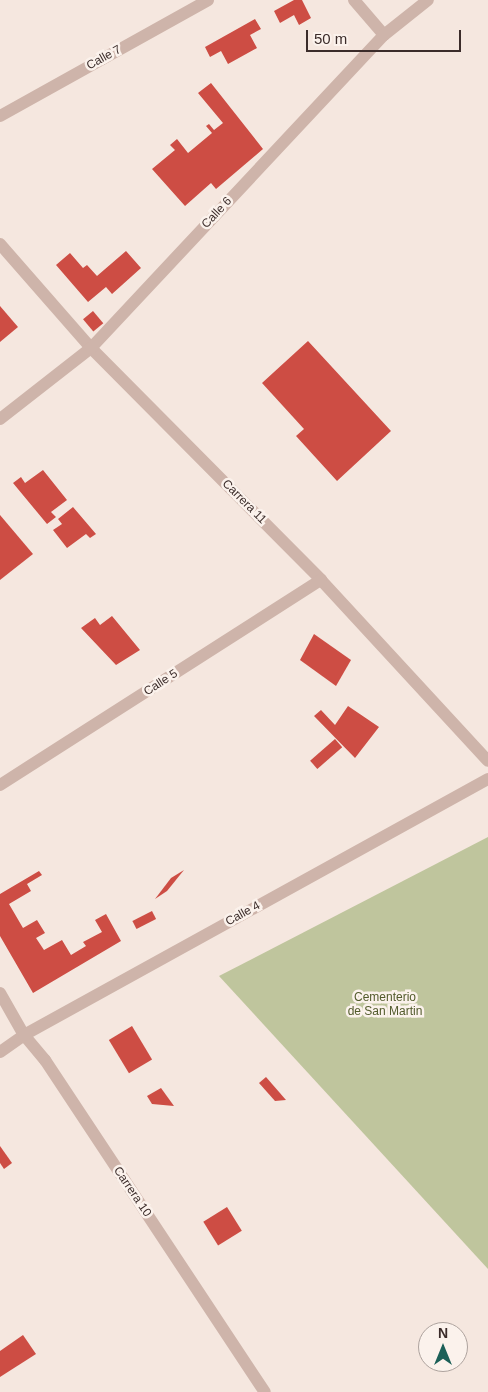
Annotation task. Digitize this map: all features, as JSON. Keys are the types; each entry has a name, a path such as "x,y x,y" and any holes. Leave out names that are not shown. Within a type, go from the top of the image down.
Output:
{"street":[{"name":"Calle 7","path":"0,116 208,0"},
{"path":"354,0 384,35"},
{"name":"Calle 6","path":"0,419 90,348 384,35 428,0"},
{"name":"Carrera 11","path":"0,244 90,348 321,580 488,761"},
{"name":"Calle 5","path":"0,785 321,580"},
{"name":"Calle 4","path":"0,1052 24,1035 488,779"},
{"name":"Carrera 10","path":"0,993 24,1035 45,1060 265,1392"}],"green space":[{"name":"Cementerio de San Martin","path":"488,837 488,1269 219,976"}],"building":[{"path":"294,0 302,0 311,18 299,25 294,15 280,23 274,11"},
{"path":"255,19 261,29 250,35 257,48 228,64 221,51 210,57 205,47"},
{"path":"211,83 263,149 216,189 211,183 185,206 152,169 175,150 170,145 177,139 188,153 212,133 206,126 209,124 214,130 223,123 198,93"},
{"path":"126,251 141,268 112,294 106,287 88,302 56,265 70,253 83,268 87,265 97,276"},
{"path":"0,306 18,327 0,342"},
{"path":"93,311 103,323 93,332 83,319"},
{"path":"308,341 391,431 337,481 296,436 304,429 262,383"},
{"path":"43,470 67,500 51,512 56,517 47,524 13,483 21,477 25,483"},
{"path":"73,507 96,534 90,538 86,534 67,548 53,530 62,524 58,519"},
{"path":"0,515 33,554 0,580"},
{"path":"112,616 140,650 116,665 81,628 95,618 100,625"},
{"path":"314,634 351,660 336,686 300,660"},
{"path":"348,706 379,727 355,758 314,716 321,710 335,725"},
{"path":"335,739 342,747 317,769 310,761"},
{"path":"184,870 167,891 155,899 171,878"},
{"path":"39,871 42,875 27,884 31,891 9,904 23,928 37,920 45,933 36,938 44,950 62,940 71,955 86,946 83,942 102,932 95,920 106,914 121,941 33,993 0,936 0,894"},
{"path":"152,911 156,919 136,929 132,921"},
{"path":"132,1026 152,1059 129,1073 109,1040"},
{"path":"266,1077 286,1100 275,1101 259,1083"},
{"path":"161,1088 174,1106 152,1104 147,1096"},
{"path":"0,1146 12,1163 4,1169 0,1163"},
{"path":"227,1207 242,1231 218,1246 203,1222"},
{"path":"23,1335 36,1354 0,1377 0,1351"}]}
